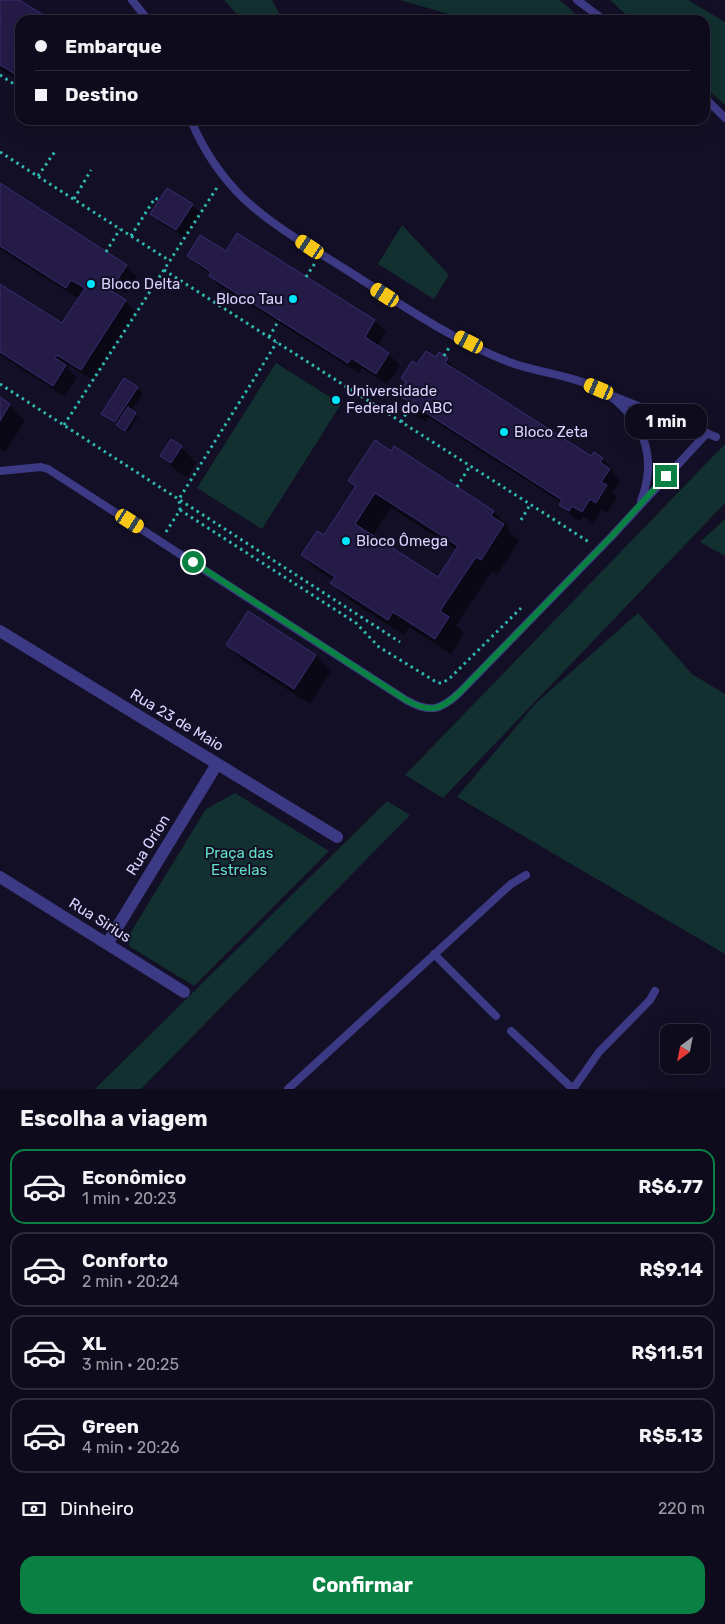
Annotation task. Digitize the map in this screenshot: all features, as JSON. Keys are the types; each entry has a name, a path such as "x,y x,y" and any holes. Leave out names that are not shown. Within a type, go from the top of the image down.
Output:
{"street":[{"name":"Rua 23 de Maio","path":"0,631 337,837"},
{"name":"Rua Orion","path":"107,944 218,764"},
{"name":"Rua Sirius","path":"0,877 184,992"}],"lane":[{"path":"132,0 144,15"},
{"path":"577,0 597,15"},
{"path":"710,103 725,118"},
{"path":"193,125 208,155 234,188 266,217 398,303 492,354 528,368 585,383 606,394 716,436"},
{"path":"606,394 634,420 646,446 649,465 648,477 639,506"},
{"path":"0,471 46,468 406,700 419,708 434,709 448,704 459,693 612,536 707,433"},
{"path":"288,1089 511,884 526,875"},
{"path":"434,954 496,1016"},
{"path":"511,1031 573,1089 599,1052 650,1000 655,991"}],"path":[{"path":"0,75 15,85"},
{"path":"38,176 56,150"},
{"path":"0,152 170,261"},
{"path":"74,199 92,170"},
{"path":"214,181 223,191"},
{"path":"64,425 218,186"},
{"path":"131,236 155,198 159,200"},
{"path":"106,252 120,229"},
{"path":"308,258 324,268"},
{"path":"164,270 589,542 594,537"},
{"path":"269,337 279,320"},
{"path":"161,541 180,510 179,499 278,342"},
{"path":"444,343 455,348"},
{"path":"444,356 450,346"},
{"path":"0,384 400,642"},
{"path":"401,422 409,409"},
{"path":"457,487 470,466"},
{"path":"521,520 530,505"},
{"path":"180,510 356,623 379,647 438,683 449,679 526,604"}],"green space":[{"path":"224,0 272,0 280,15 238,15"},
{"path":"400,0 559,0 576,15 452,15"},
{"path":"610,0 688,0 725,22 725,105 710,92 710,15 626,15"},
{"path":"402,225 449,275 434,299 378,264"},
{"path":"276,363 341,404 262,529 197,488"},
{"path":"725,444 725,503 443,798 405,775"},
{"path":"725,519 725,556 700,542"},
{"path":"638,613 692,674 725,694 725,954 457,797 536,703"},
{"name":"Praça das Estrelas","path":"235,793 329,851 194,986 129,946 129,935 206,809"},
{"path":"387,801 410,815 141,1089 95,1089"}],"building":[{"path":"0,0 19,0 44,15 15,15 15,74 0,65"},
{"name":"Bloco Delta","path":"0,183 127,265 115,283 107,278 102,285 126,300 81,370 57,355 55,358 66,365 53,386 0,352 0,284 62,323 85,288 71,280 66,288 0,246"},
{"path":"167,188 193,204 176,230 150,214"},
{"name":"Bloco Tau","path":"237,233 375,320 365,337 389,353 376,374 351,358 348,363 209,276 211,272 187,256 200,235 226,251"},
{"name":"Bloco Zeta","path":"426,351 436,357 439,352 448,358 445,363 591,456 594,452 603,458 600,462 610,469 601,482 607,485 596,503 590,499 582,512 572,506 569,511 559,505 562,500 417,407 414,412 405,406 408,401 398,395 406,382 401,378 412,361 417,364"},
{"path":"124,378 138,387 115,422 101,414"},
{"path":"0,397 10,404 0,421"},
{"path":"128,407 136,413 125,431 116,425"},
{"path":"171,439 182,446 171,463 160,456"},
{"name":"Bloco Ômega","path":"375,440 391,451 394,446 494,511 491,516 504,524 481,560 476,557 440,611 449,617 435,639 393,612 388,620 330,583 335,577 301,555 317,531 324,535 356,486 348,481","holes":["375,493 458,546 438,577 355,524"]},
{"path":"248,611 316,655 294,689 226,645"}],"place":[{"name":"Bloco Delta","path":"91,284"},
{"name":"Bloco Tau","path":"293,299"},
{"name":"Universidade Federal do ABC","path":"336,400"},
{"name":"Bloco Zeta","path":"504,432"},
{"name":"Bloco Ômega","path":"346,541"}],"route":[{"path":"193,562 419,708 434,709 448,704 459,693 612,536 666,476"}]}
